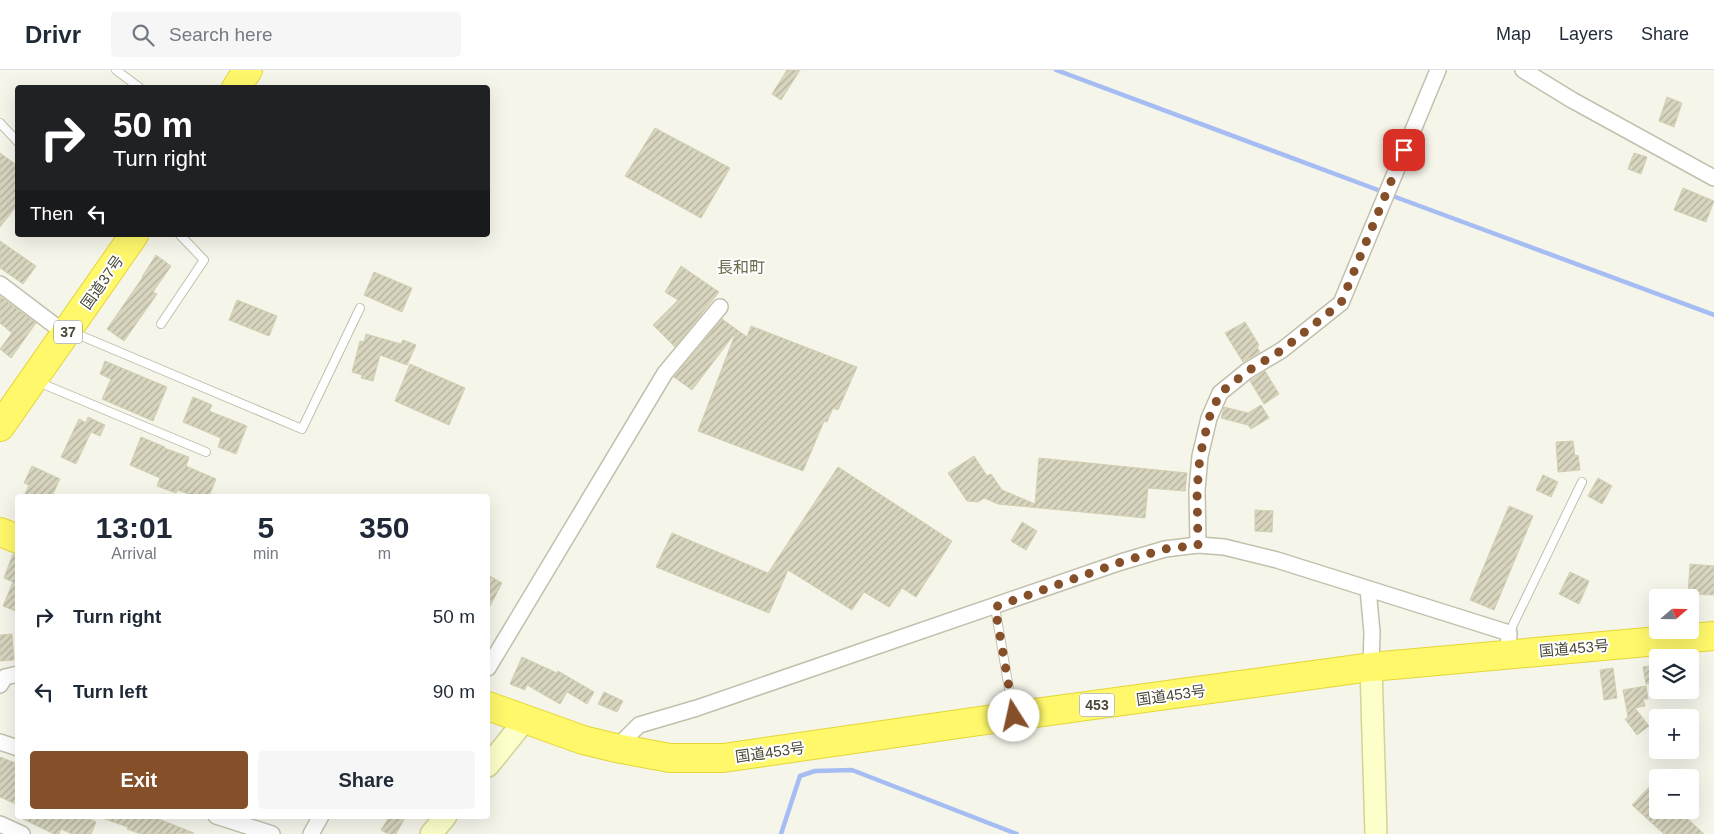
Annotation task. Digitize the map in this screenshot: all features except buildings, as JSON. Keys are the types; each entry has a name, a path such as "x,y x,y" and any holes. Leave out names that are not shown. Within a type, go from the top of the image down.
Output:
{"highway":[{"path":"238,85 248,70"},
{"name":"国道37号","path":"0,427 67,332 130,237"},
{"path":"0,532 15,537"},
{"name":"国道453号","path":"490,707 583,740 616,748 670,758 723,758 1014,716 1371,668 1508,644 1714,636"}],"street":[{"path":"1198,545 1197,490 1200,456 1209,418 1220,393 1248,371 1282,350 1341,303 1438,70"},
{"path":"1523,70 1572,100 1714,178"},
{"path":"0,284 67,332"},
{"path":"490,665 665,373 720,307"},
{"path":"616,748 639,725 698,708 1121,562 1165,549 1198,545 1224,547 1277,560 1368,590 1508,644"},
{"path":"1368,590 1372,632 1371,668 1376,834"},
{"path":"0,685 4,677 15,675"},
{"path":"490,764 525,720"},
{"path":"0,742 15,747"},
{"path":"225,819 272,834"},
{"path":"311,834 319,819"},
{"path":"431,834 444,819"},
{"path":"0,824 22,834"}],"lane":[{"path":"116,70 136,85"},
{"path":"0,123 15,139"},
{"path":"161,324 204,260 182,237"},
{"path":"67,332 302,429 360,308"},
{"path":"33,380 206,452"},
{"path":"1508,644 1582,482"},
{"path":"995,607 1014,716"}],"waterway":[{"path":"1056,70 1378,190"},
{"path":"1390,195 1714,315"},
{"path":"781,834 800,776 815,771 852,770 1017,834"}],"district":[{"name":"長和町","path":"741,267"}],"route":[{"path":"1014,716 995,607 1121,562 1165,549 1198,545 1197,490 1200,456 1209,418 1220,393 1248,371 1282,350 1341,303 1404,150"}]}
